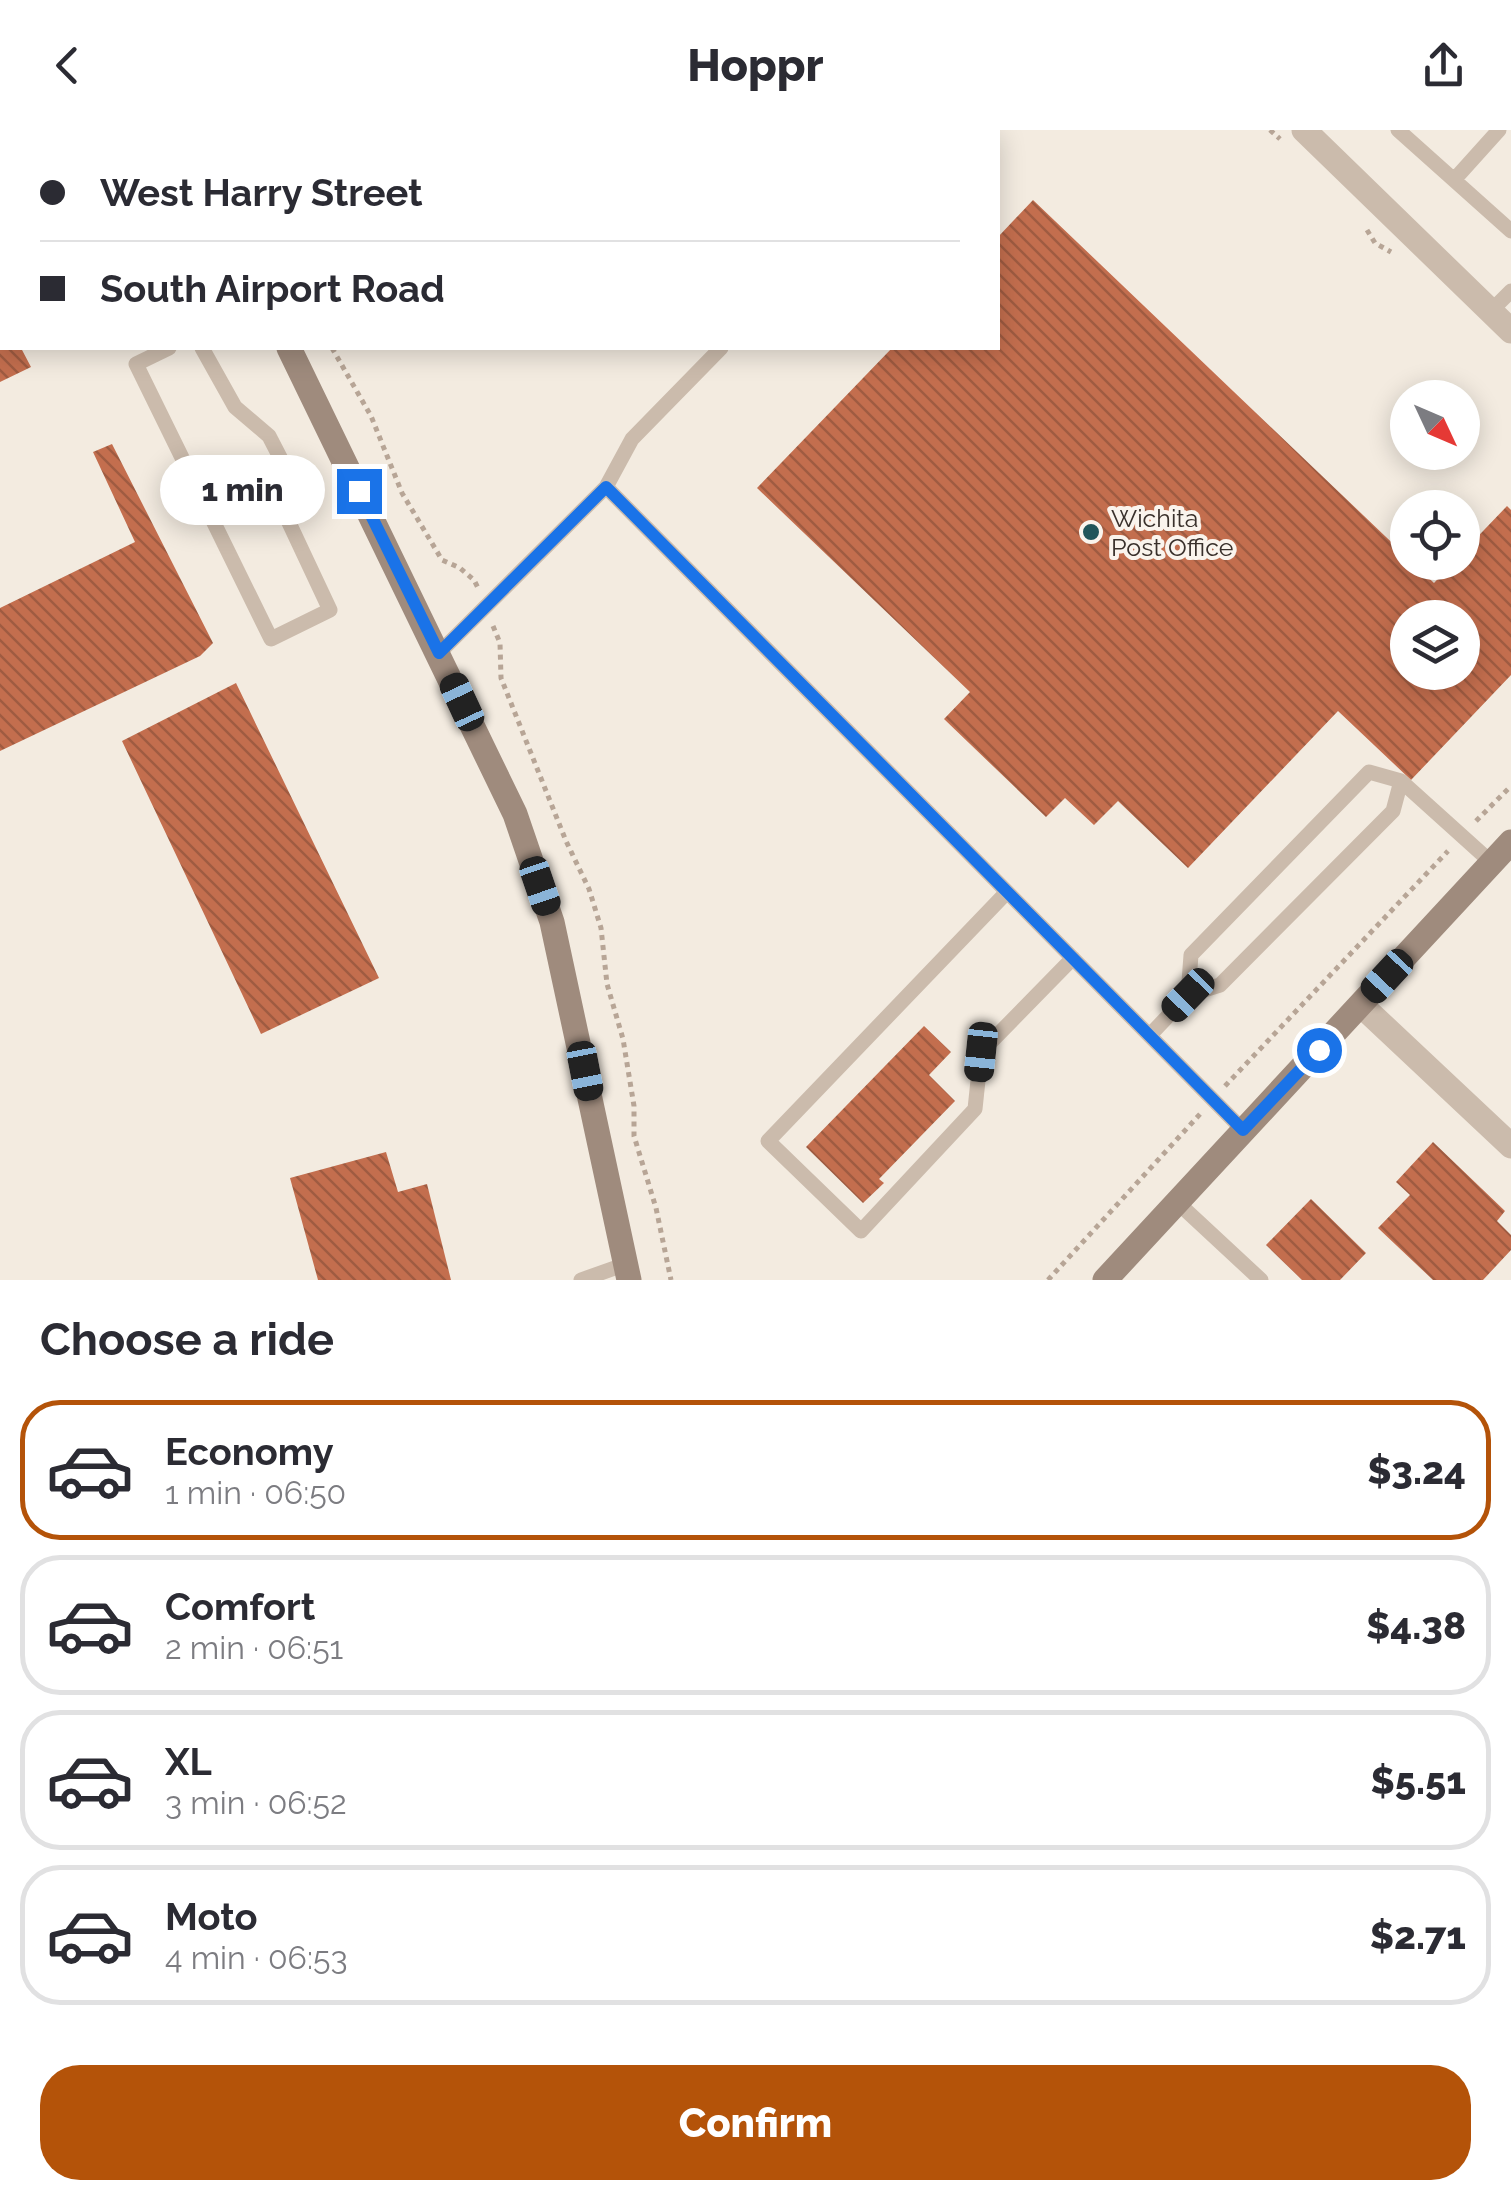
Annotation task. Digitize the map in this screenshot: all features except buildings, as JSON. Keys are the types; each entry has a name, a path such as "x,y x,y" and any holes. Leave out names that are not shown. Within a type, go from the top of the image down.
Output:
{"street":[{"path":"1304,130 1511,331"},
{"path":"290,350 515,814 552,922 628,1272"},
{"path":"1106,1280 1511,842"},
{"path":"1361,1004 1511,1146"}],"lane":[{"path":"1398,130 1511,231"},
{"path":"1454,180 1499,130"},
{"path":"1491,312 1511,291"},
{"path":"165,350 136,364 271,639 330,610 276,495 285,467 269,436 235,406 203,350"},
{"path":"439,653 606,487 632,439 719,350"},
{"path":"606,487 1243,1130"},
{"path":"1188,995 1192,955 1369,772 1401,780 1492,864"},
{"path":"1150,1035 1188,995 1220,985 1393,811 1401,780"},
{"path":"1007,892 768,1141 860,1231 975,1109 981,1052 1073,958"},
{"path":"1178,1202 1261,1280"},
{"path":"581,1280 628,1272"}],"path":[{"path":"1048,1280 1511,786"}],"place":[{"name":"Wichita Post Office","path":"1091,532"}],"route":[{"path":"359,491 439,653 606,487 1243,1130 1319,1050"}]}
